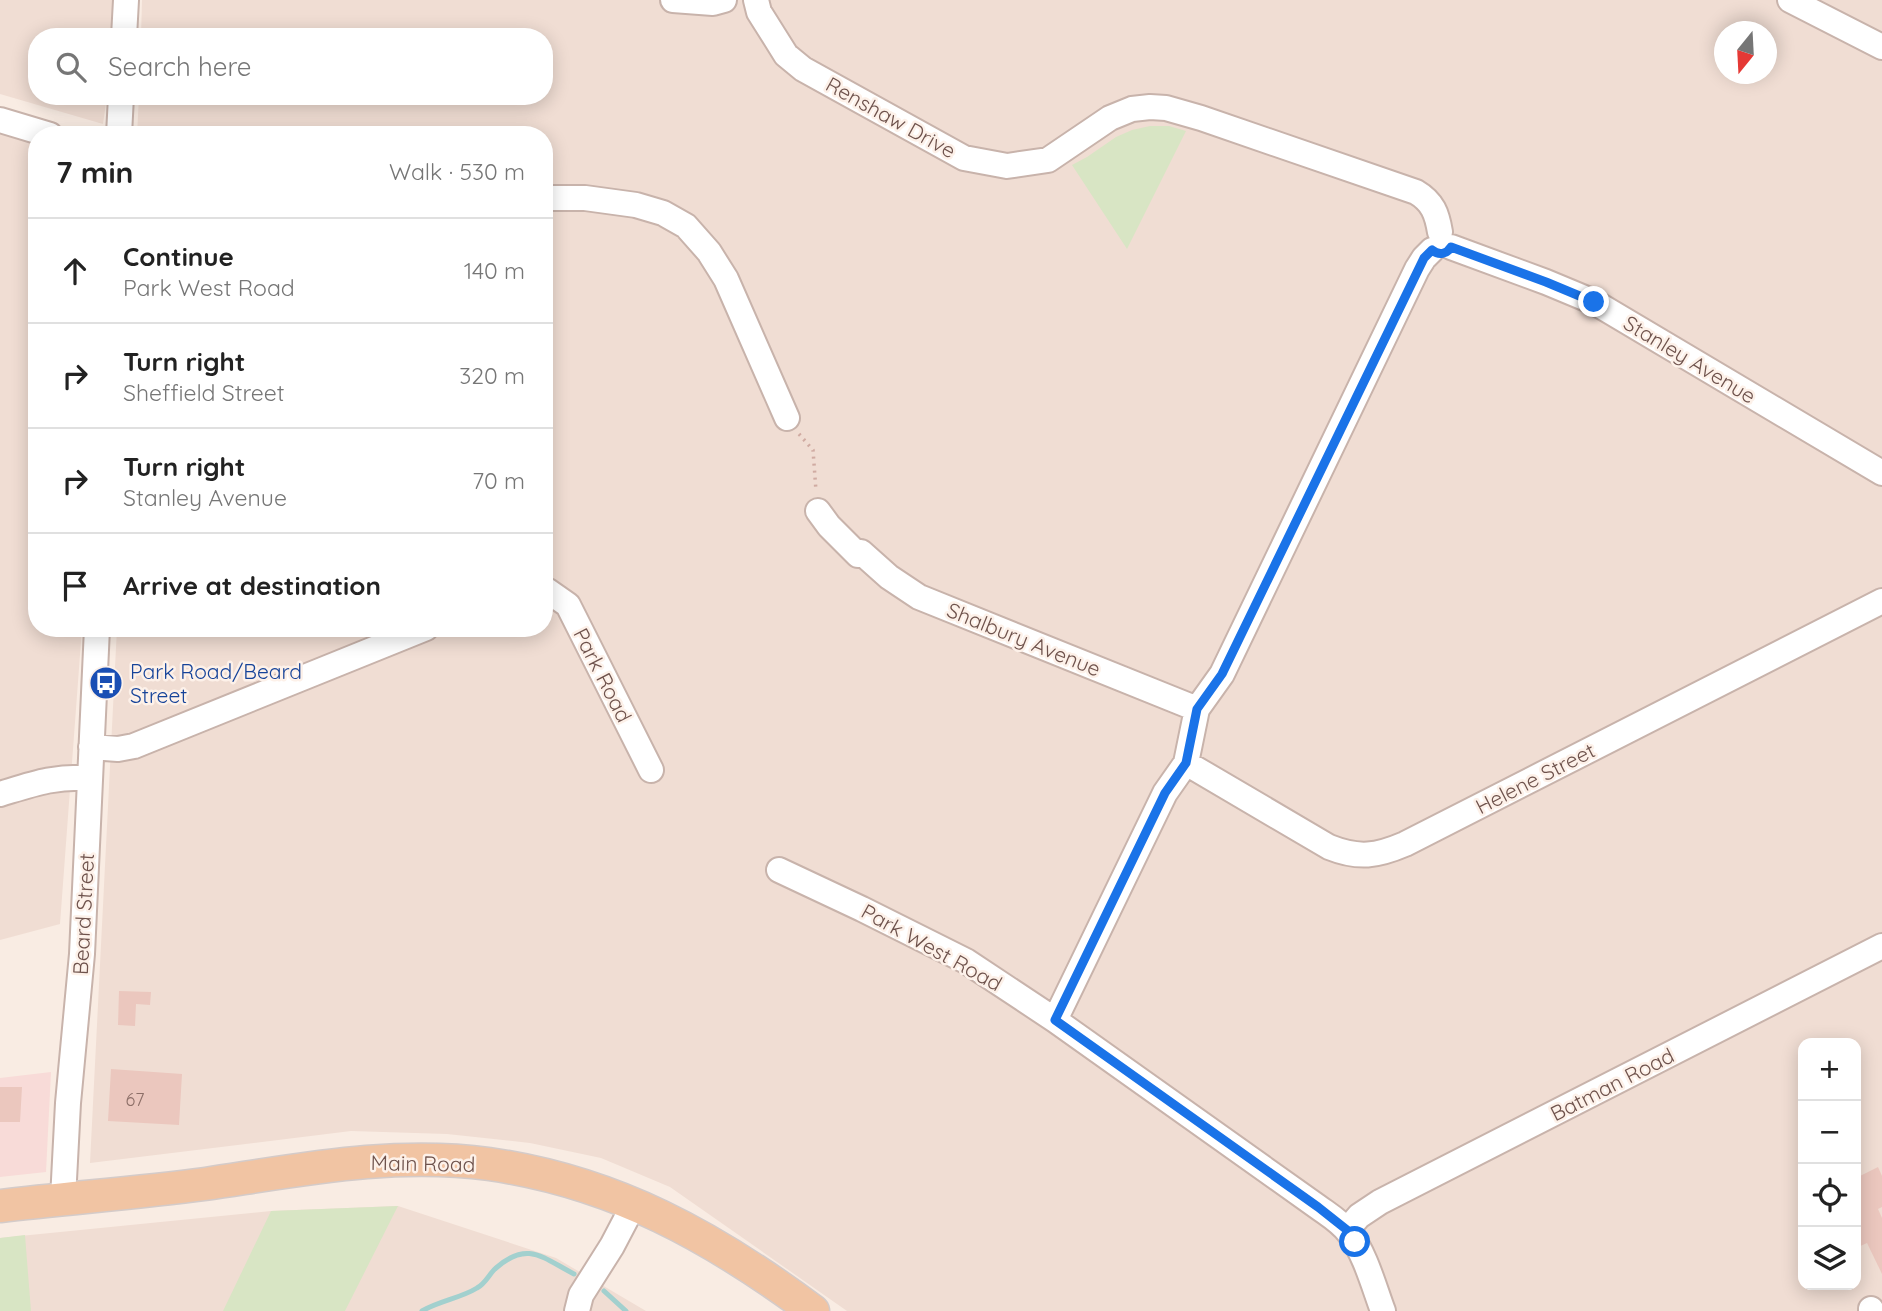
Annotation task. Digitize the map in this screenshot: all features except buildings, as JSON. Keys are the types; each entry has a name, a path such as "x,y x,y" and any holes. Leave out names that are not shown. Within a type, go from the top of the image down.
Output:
{"main road":[{"name":"Main Road","path":"0,1206 396,1159 489,1164 581,1185 634,1204 722,1248 813,1311"}],"street":[{"path":"124,28 126,0"},
{"path":"673,0 713,3 724,0"},
{"name":"Renshaw Drive","path":"756,0 759,12 786,55 803,69 964,158 1007,166 1048,160 1117,115 1141,108 1166,108 1416,192 1423,196 1435,211 1441,243"},
{"path":"1790,0 1882,47"},
{"path":"119,126 121,105"},
{"path":"0,120 28,128"},
{"path":"553,198 611,200 636,205 663,213 686,226 709,252 726,279 786,418"},
{"path":"1055,1020 1165,793 1186,763 1197,709 1222,674 1420,264 1441,243"},
{"name":"Stanley Avenue","path":"1441,243 1594,302 1882,473"},
{"name":"Shalbury Avenue","path":"818,511 829,526 889,577 919,597 1197,709"},
{"name":"Park Road","path":"553,594 568,605 651,770"},
{"name":"Helene Street","path":"1186,763 1329,847 1349,854 1379,853 1405,844 1882,601"},
{"name":"Beard Street","path":"62,1199 82,954 97,637"},
{"path":"92,747 118,749 134,746 404,637"},
{"path":"0,794 52,779 89,778"},
{"name":"Park West Road","path":"779,870 952,953 981,970 1318,1207 1347,1230 1360,1253 1383,1311"},
{"name":"Batman Road","path":"1347,1230 1365,1210 1380,1202 1882,946"},
{"path":"577,1311 581,1295 612,1246 634,1204"}],"path":[{"path":"786,418 813,450 818,511"}],"shaded area":[{"path":"0,0 118,0 115,28 28,28 28,102 0,94"},
{"path":"142,0 1882,0 1882,1311 847,1311 670,1187 601,1158 530,1143 447,1134 351,1131 90,1163 117,637 553,637 553,126 137,126 139,105 553,105 553,28 141,28"},
{"path":"38,105 106,105 103,124"},
{"path":"0,131 28,139 28,637 81,637 60,924 0,940"},
{"path":"51,1072 46,1172 0,1177 0,1078"},
{"path":"398,1206 556,1258 646,1311 0,1311 0,1238 271,1211"}],"green space":[{"path":"1150,126 1169,126 1186,131 1127,249 1072,165 1116,137"},
{"path":"398,1206 345,1311 223,1311 271,1211"},
{"path":"25,1235 31,1311 0,1311 0,1238"}],"waterway":[{"path":"422,1311 477,1288 496,1268 517,1255 535,1254 574,1274"},
{"path":"604,1291 626,1311"}],"place":[{"name":"Park Road/Beard Street","path":"106,683"}],"route":[{"path":"1355,1242 1347,1230 1318,1207 1055,1020 1165,793 1184,768 1197,709 1222,674 1424,258 1432,250 1443,254 1451,247 1594,302"}]}
